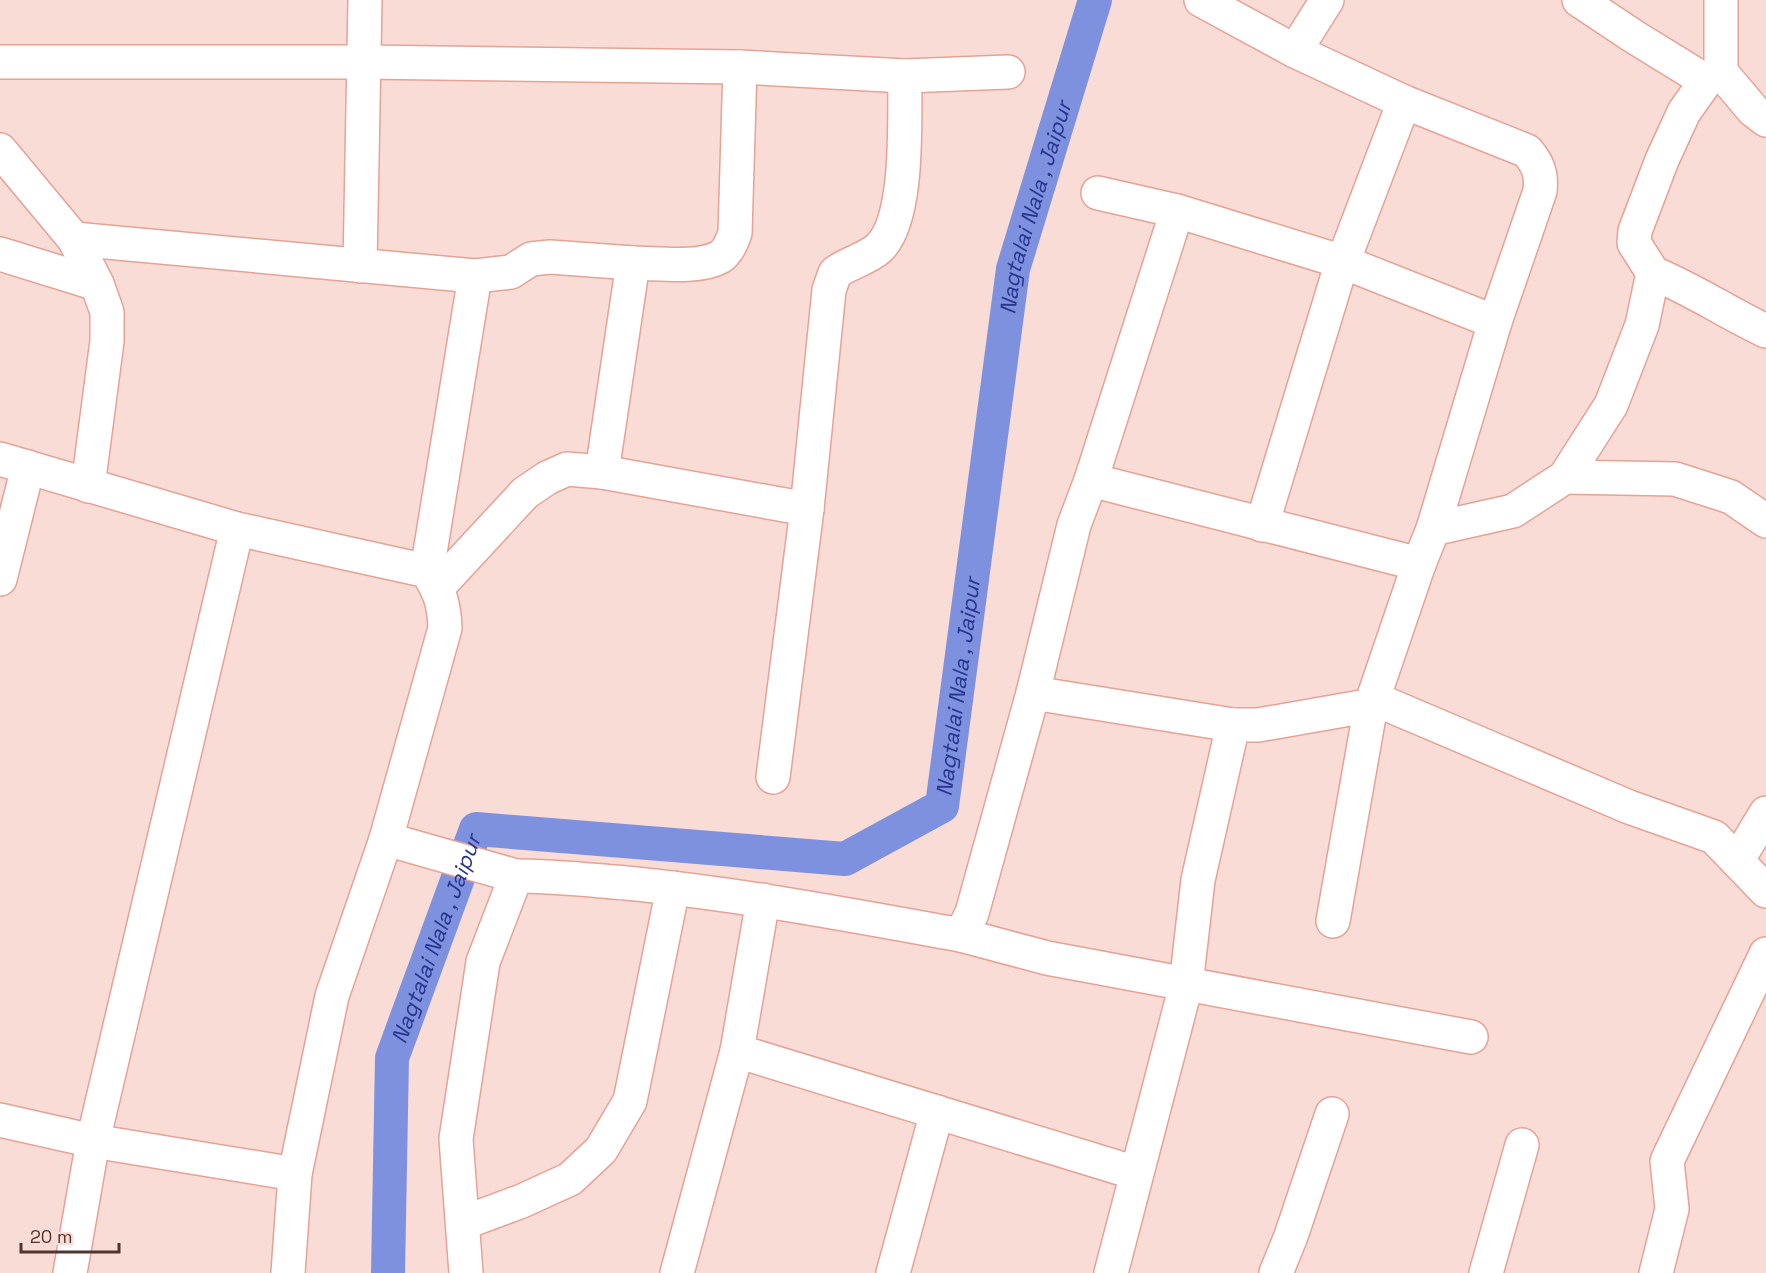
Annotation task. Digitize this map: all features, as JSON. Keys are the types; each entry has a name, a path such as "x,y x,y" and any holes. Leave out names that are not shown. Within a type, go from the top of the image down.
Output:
{"street":[{"path":"360,266 365,0"},
{"path":"1201,0 1295,51 1404,102 1527,151 1536,162 1542,176 1540,191 1495,322 1433,529 1371,705 1333,921"},
{"path":"1295,51 1327,0"},
{"path":"1579,0 1633,36 1713,76 1766,120"},
{"path":"1722,0 1713,76 1684,112 1666,150 1635,231 1634,243 1653,273 1676,282 1766,332"},
{"path":"0,63 364,62 740,67 905,76 1008,72"},
{"path":"74,239 475,276 511,272 531,259 540,258 633,263 706,263 722,256 732,243 735,233 740,67"},
{"path":"773,777 807,509 830,290 835,273 879,248 893,225 902,189 905,76"},
{"path":"1262,525 1342,262 1404,102"},
{"path":"0,150 74,239 97,284 107,312 107,341 88,486"},
{"path":"1098,193 1177,211 1342,262 1495,322"},
{"path":"961,935 972,913 1033,693 1074,525 1091,480 1177,211"},
{"path":"0,254 97,284"},
{"path":"602,472 633,263"},
{"path":"1433,529 1513,511 1565,477 1611,405 1641,325 1653,273"},
{"path":"288,1273 295,1174 332,996 386,838 445,628 444,605 432,580 475,276"},
{"path":"0,579 14,463 237,530 432,580"},
{"path":"432,580 525,493 547,478 567,469 602,472 807,509"},
{"path":"1565,477 1675,479 1731,497 1766,521"},
{"path":"1091,480 1419,564"},
{"path":"70,1273 93,1141 237,530"},
{"path":"1033,693 1233,725 1258,725 1384,702 1629,807 1714,837 1766,891"},
{"path":"1111,1273 1186,986 1198,880 1233,725"},
{"path":"1737,861 1766,813"},
{"path":"386,838 503,872 673,888 763,900 961,935 1047,958 1186,986 1471,1037"},
{"path":"466,1273 456,1139 483,962 503,872"},
{"path":"463,1223 522,1201 570,1179 601,1150 630,1101 673,888"},
{"path":"676,1273 737,1051 763,900"},
{"path":"1656,1273 1672,1209 1667,1161 1766,954"},
{"path":"737,1051 1136,1173"},
{"path":"893,1273 937,1112"},
{"path":"1276,1273 1291,1236 1332,1114"},
{"path":"0,1120 93,1141 295,1174"},
{"path":"1486,1273 1522,1145"}],"waterway":[{"name":"Nagtalai Nala , Jaipur","path":"388,1273 392,1058 476,829 845,859 942,806 1013,269 1095,0"}]}
